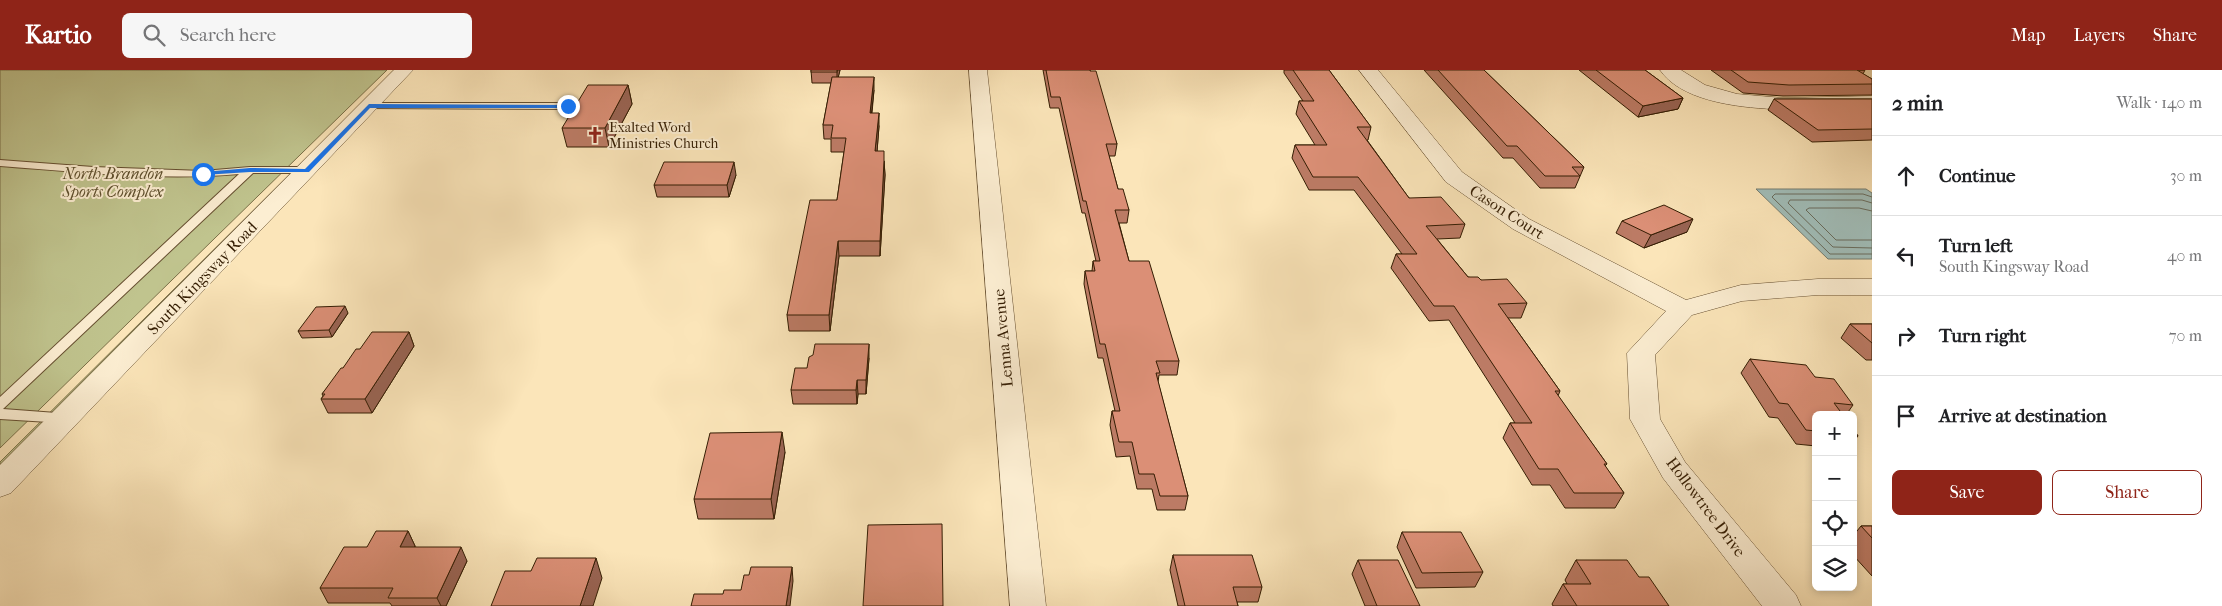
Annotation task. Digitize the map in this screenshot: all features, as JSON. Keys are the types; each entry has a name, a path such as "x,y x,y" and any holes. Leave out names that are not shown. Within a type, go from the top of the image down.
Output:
{"street":[{"name":"South Kingsway Road","path":"0,486 404,70"},
{"name":"Lenna Avenue","path":"978,70 1028,606"},
{"name":"Cason Court","path":"1368,70 1454,177 1521,224 1683,309"},
{"path":"1669,70 1693,86 1719,96 1758,102 1872,102"},
{"path":"1683,309 1741,293 1818,287 1872,287"},
{"name":"Hollowtree Drive","path":"1683,309 1641,353 1645,419 1674,470 1783,606"}],"lane":[{"path":"369,106 568,106"},
{"path":"0,163 93,170 193,173 306,170"},
{"path":"0,405 250,170"},
{"path":"0,414 66,418"}],"green space":[{"name":"North Brandon Sports Complex","path":"0,70 387,70 0,448"},
{"path":"301,163 0,468 0,462"}],"water":[{"path":"1756,189 1866,189 1872,193 1872,259 1828,259"}],"building":[{"path":"811,70 837,70 837,72 811,72"},
{"path":"1046,70 1096,71 1117,144 1106,144 1118,189 1123,189 1129,210 1115,210 1129,261 1149,261 1179,361 1156,361 1160,373 1156,373 1188,496 1160,496 1154,474 1139,474 1132,442 1119,442 1112,411 1120,411 1105,344 1100,344 1085,271 1095,271 1093,261 1100,261 1086,201 1083,201 1060,97 1051,97"},
{"path":"1293,70 1329,70 1371,127 1357,127 1409,198 1441,197 1465,224 1426,226 1468,277 1478,277 1481,280 1507,279 1527,303 1498,304 1560,391 1555,391 1607,464 1604,464 1624,493 1574,493 1558,469 1539,469 1510,423 1532,423 1454,306 1434,306 1396,254 1417,254 1358,177 1313,177 1295,145 1327,145 1299,101 1314,101"},
{"path":"1438,70 1484,70 1584,167 1572,167 1580,176 1545,176 1517,146 1507,146"},
{"path":"1596,70 1645,70 1683,98 1643,106"},
{"path":"1731,70 1857,70 1872,79 1872,84 1789,85 1748,82"},
{"path":"832,77 874,77 870,113 879,113 875,151 884,151 880,241 838,241 829,315 787,315 810,200 837,200 846,138 831,138 833,125 823,125"},
{"path":"588,85 628,85 605,128 562,128"},
{"path":"1774,99 1872,99 1872,129 1818,130"},
{"path":"664,162 734,162 727,185 654,185"},
{"path":"1664,205 1693,219 1651,235 1622,221"},
{"path":"345,306 329,330 298,331 316,307"},
{"path":"1850,324 1872,324 1872,343"},
{"path":"372,332 409,332 365,399 321,399 325,394 322,394 341,368 343,368 356,349 360,349"},
{"path":"815,344 869,344 866,380 857,380 856,390 791,390 795,368 807,368 809,357 813,355"},
{"path":"1750,359 1806,365 1815,377 1834,379 1853,405 1834,403 1840,411 1812,411 1812,431 1806,430 1788,404 1779,403"},
{"path":"782,432 771,499 694,499 710,433"},
{"path":"942,524 943,606 863,606 868,525"},
{"path":"1861,526 1872,526 1872,538"},
{"path":"376,531 408,531 400,547 461,547 437,598 388,598 393,588 320,588 344,547 367,547"},
{"path":"1402,532 1461,532 1483,572 1422,573"},
{"path":"1173,555 1252,555 1262,587 1233,587 1238,606 1185,606"},
{"path":"537,558 596,558 580,606 491,606 505,571 531,571"},
{"path":"1358,560 1398,560 1420,606 1377,606"},
{"path":"1576,560 1627,560 1639,577 1649,577 1669,606 1577,606 1563,584 1591,584"},
{"path":"751,567 792,567 786,606 691,606 694,594 723,594 724,590 741,590 744,575 749,575"}],"place":[{"name":"Exalted Word Ministries Church","path":"595,135"}],"route":[{"path":"203,174 250,170 306,170 369,106 568,106"}]}
